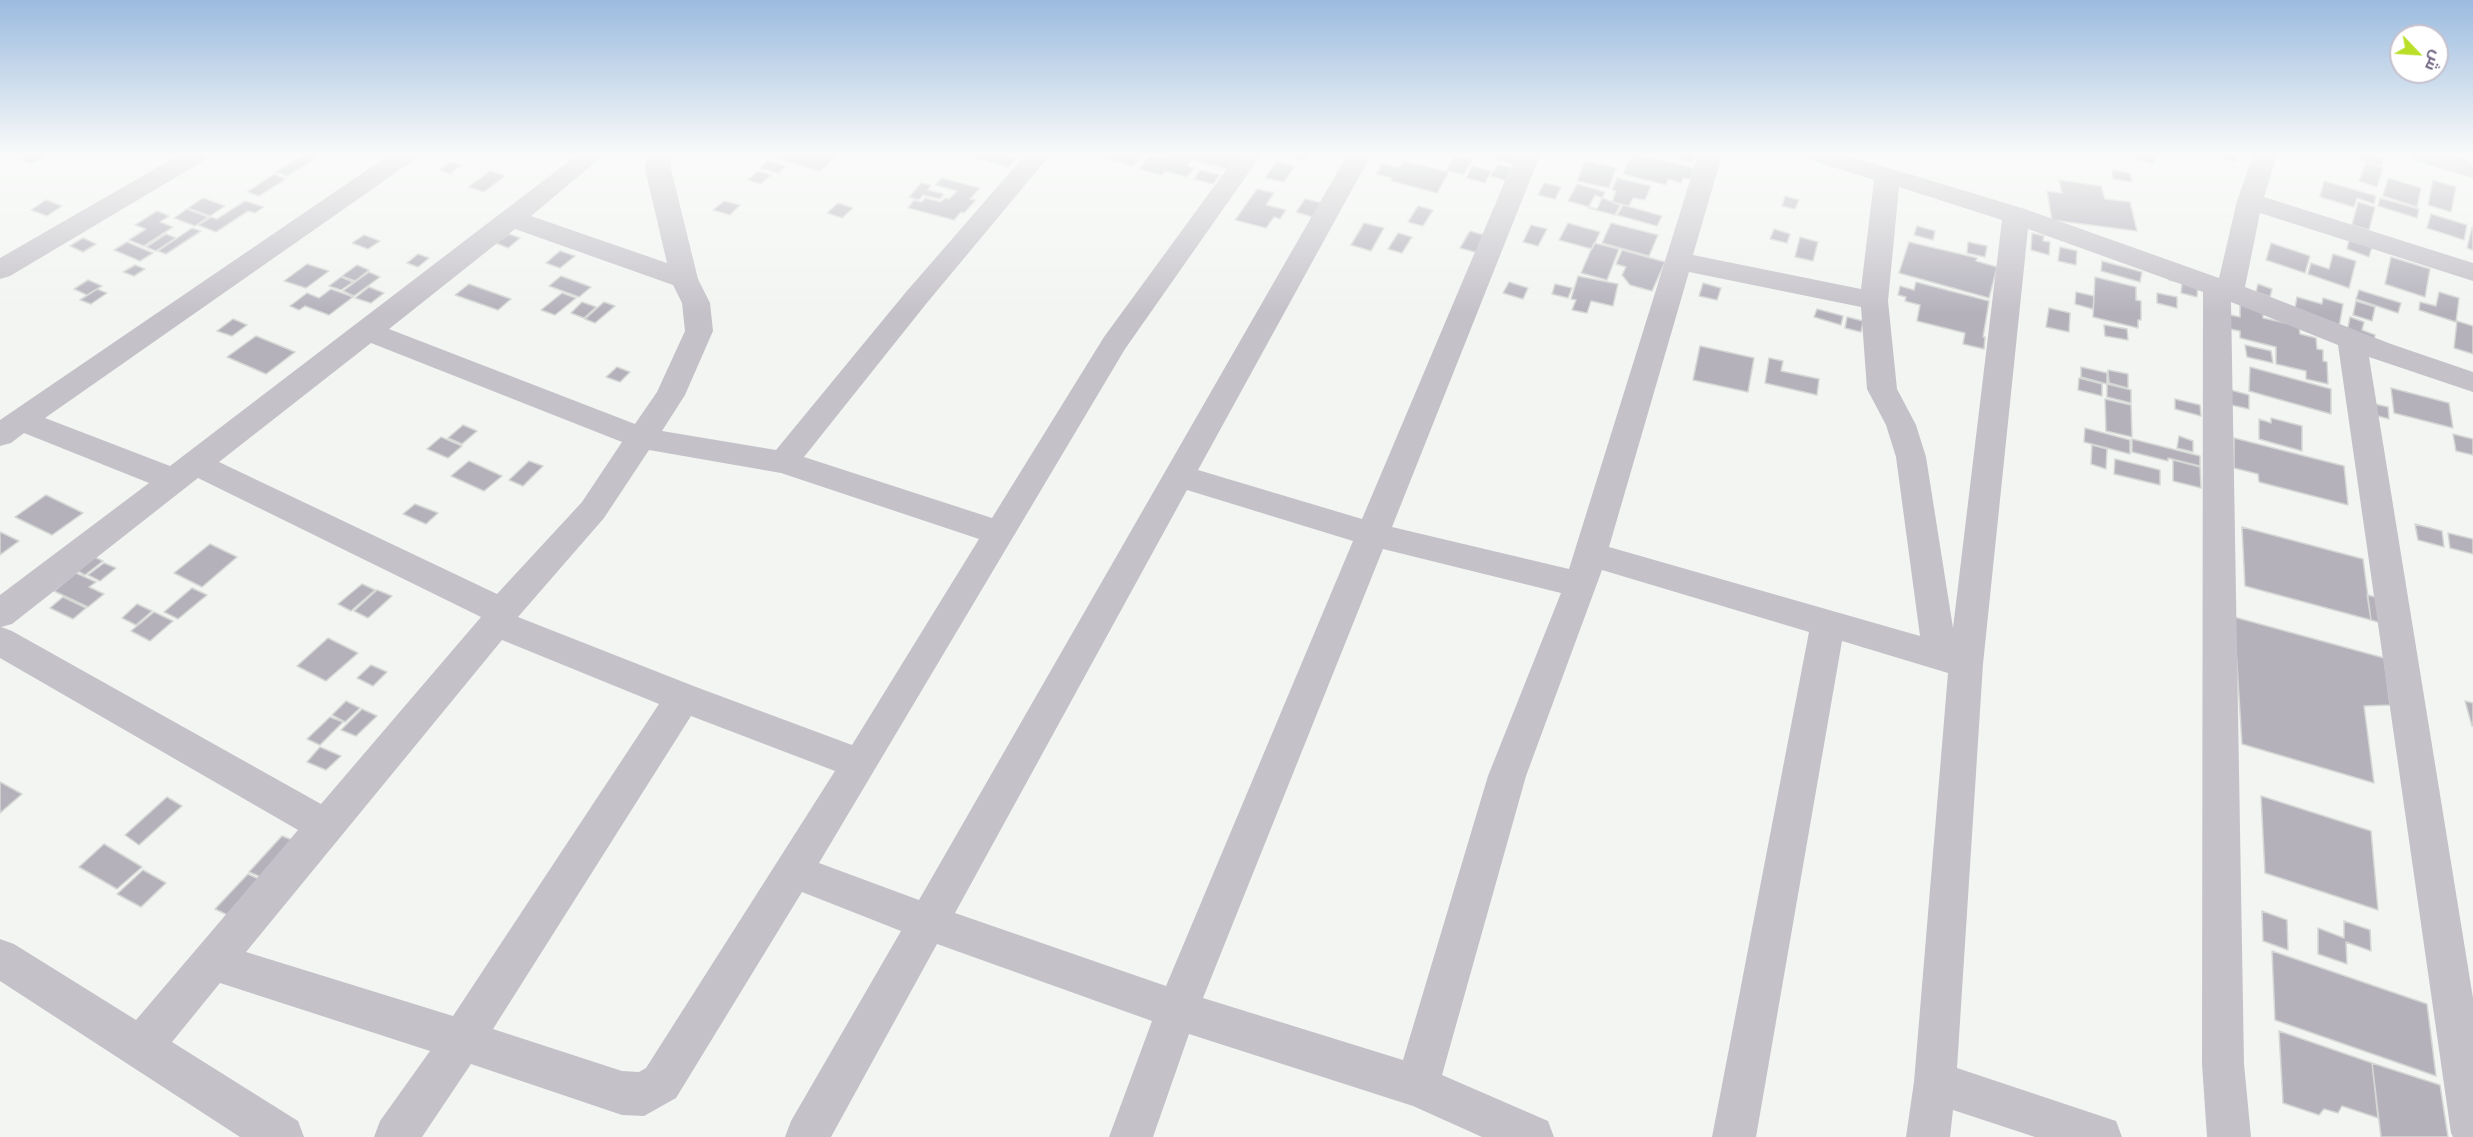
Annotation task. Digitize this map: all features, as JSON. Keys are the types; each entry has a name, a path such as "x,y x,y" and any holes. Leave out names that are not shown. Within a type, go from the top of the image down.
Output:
{"street":[{"path":"0,270 106,208"},
{"path":"11,428 328,208"},
{"path":"0,614 368,332 524,208"},
{"path":"141,1047 499,618 593,510 670,395 699,331 696,303 684,279 667,208"},
{"path":"783,462 916,298 993,208"},
{"path":"211,961 622,1093 644,1094 661,1083 860,764 1114,344 1211,208"},
{"path":"807,1137 1329,208"},
{"path":"1131,1137 1177,1010 1506,208"},
{"path":"1417,1086 1507,776 1585,570 1694,208"},
{"path":"1884,208 1874,301 1882,389 1901,425 1911,457 1953,660"},
{"path":"1994,208 2223,289 2352,341 2461,379 2473,396"},
{"path":"2229,1137 2223,1064 2223,289 2248,208"},
{"path":"2272,208 2473,272"},
{"path":"1928,1137 1935,1082 1953,660 2016,215"},
{"path":"511,218 684,279"},
{"path":"1678,261 1874,301"},
{"path":"368,332 641,438 783,462 1000,533"},
{"path":"2352,341 2473,1133"},
{"path":"11,428 185,472 499,618 683,698 860,764"},
{"path":"1179,476 1371,534 1585,570 1827,624 1953,660"},
{"path":"1734,1137 1827,624"},
{"path":"0,641 325,826"},
{"path":"396,1137 462,1040 683,698"},
{"path":"793,871 927,922 1177,1010 1417,1086 1509,1132"},
{"path":"0,958 282,1137"},
{"path":"1935,1082 2100,1137"}],"building":[{"path":"34,208 59,208 47,216 31,210"},
{"path":"188,208 222,208 210,216"},
{"path":"234,208 262,208 255,213 248,211 216,232 198,225 211,217 217,219"},
{"path":"715,208 737,208 730,215 713,210"},
{"path":"832,208 853,208 842,218 827,213"},
{"path":"908,208 969,208 954,220"},
{"path":"1243,208 1286,210 1280,219 1274,217 1266,228 1235,220"},
{"path":"1299,208 1319,208 1313,217 1296,212"},
{"path":"1417,208 1433,210 1423,226 1408,222"},
{"path":"1588,208 1618,208 1615,215"},
{"path":"1621,208 1634,208 1662,216 1657,226 1617,215"},
{"path":"2050,208 2131,208 2137,231 2052,220"},
{"path":"2356,208 2375,208 2369,230 2352,225"},
{"path":"2385,208 2419,209 2417,218"},
{"path":"2438,208 2452,208 2451,212"},
{"path":"187,209 208,217 195,226 174,218"},
{"path":"157,211 169,216 160,222 173,227 144,246 129,240 146,229 135,225"},
{"path":"2431,214 2467,225 2464,240 2427,228"},
{"path":"1364,223 1384,228 1371,251 1351,245"},
{"path":"1568,223 1600,232 1592,249 1559,240"},
{"path":"1611,223 1658,235 1649,256 1602,243"},
{"path":"1531,225 1547,229 1538,246 1523,242"},
{"path":"1917,226 1935,231 1933,240 1914,235"},
{"path":"2473,227 2473,250 2467,248"},
{"path":"192,228 201,231 166,254 158,251"},
{"path":"1774,229 1790,234 1787,243 1770,239"},
{"path":"1470,231 1487,236 1478,253 1460,248"},
{"path":"1398,233 1412,237 1402,253 1388,249"},
{"path":"2032,233 2044,236 2043,241 2050,242 2049,255 2031,250"},
{"path":"166,234 176,238 156,251 146,247"},
{"path":"509,234 520,238 508,248 496,243"},
{"path":"364,235 380,241 368,249 352,243"},
{"path":"1800,237 1818,242 1813,261 1795,257"},
{"path":"83,238 96,244 83,252 70,246"},
{"path":"2349,240 2372,247 2369,257 2347,249"},
{"path":"127,242 153,253 140,261 114,250"},
{"path":"1909,242 1977,258 1976,261 1997,267 1989,298 1899,273"},
{"path":"1968,242 1987,246 1985,257 1967,253"},
{"path":"1594,243 1619,249 1607,280 1581,273"},
{"path":"2271,243 2310,256 2305,273 2266,260"},
{"path":"2060,247 2077,251 2076,265 2058,261"},
{"path":"1622,250 1665,262 1652,291 1630,285 1622,275 1626,267 1616,264"},
{"path":"560,251 575,256 560,268 546,263"},
{"path":"418,254 429,258 418,267 407,263"},
{"path":"2333,254 2356,261 2349,288 2308,274 2311,263 2329,269"},
{"path":"2391,257 2430,269 2425,297 2385,284"},
{"path":"2102,261 2142,272 2140,282 2101,271"},
{"path":"307,264 329,271 306,288 284,281"},
{"path":"135,265 145,269 134,276 123,272"},
{"path":"357,265 369,270 355,281 342,276"},
{"path":"369,272 380,277 354,296 343,291"},
{"path":"2169,275 2198,282 2197,297 2181,293 2182,283 2169,280"},
{"path":"561,276 591,287 579,297 549,286"},
{"path":"1578,276 1618,284 1613,306 1591,301 1587,313 1572,310 1576,300 1571,299"},
{"path":"341,277 353,282 341,290 329,286"},
{"path":"2095,277 2136,287 2136,300 2141,301 2141,320 2138,320 2138,328 2093,317"},
{"path":"88,280 102,286 87,295 74,289"},
{"path":"1509,282 1528,288 1523,299 1503,293"},
{"path":"1916,282 1989,301 1983,337 1985,337 1984,349 1963,344 1965,333 1917,321 1920,305 1905,301 1906,297 1898,295 1900,286 1914,290"},
{"path":"1703,283 1721,288 1717,300 1699,296"},
{"path":"469,284 511,299 498,310 455,295"},
{"path":"1555,284 1572,288 1568,298 1552,294"},
{"path":"2258,284 2272,289 2270,297 2256,292"},
{"path":"369,287 384,293 371,303 355,298"},
{"path":"97,289 107,293 91,304 80,300"},
{"path":"331,289 353,297 329,315 305,306 299,310 290,306 307,293 319,298"},
{"path":"2359,290 2401,303 2398,313 2356,299"},
{"path":"2076,292 2094,296 2093,309 2075,304"},
{"path":"2439,292 2459,298 2456,322 2419,310 2420,302 2436,306"},
{"path":"562,293 576,298 555,315 541,310"},
{"path":"2157,293 2177,297 2177,308 2157,303"},
{"path":"2297,297 2322,304 2323,298 2343,304 2339,327 2294,313"},
{"path":"2356,301 2375,307 2372,321 2353,315"},
{"path":"582,302 596,307 584,318 571,313"},
{"path":"604,302 615,306 595,323 585,319"},
{"path":"2240,304 2263,310 2263,318 2299,326 2300,334 2316,338 2317,349 2323,350 2323,361 2327,362 2328,384 2306,379 2306,371 2276,364 2276,347 2240,338 2240,331 2230,329 2230,315 2240,317"},
{"path":"2049,308 2070,313 2069,332 2046,327"},
{"path":"1817,309 1843,316 1841,325 1814,317"},
{"path":"1847,317 1863,321 1861,332 1845,328"},
{"path":"2350,317 2364,322 2362,330 2375,335 2374,340 2347,332"},
{"path":"233,319 247,325 232,336 217,331"},
{"path":"2457,321 2473,326 2473,354 2454,348"},
{"path":"2104,325 2127,329 2128,340 2105,336"},
{"path":"256,336 295,352 266,374 227,357"},
{"path":"2245,345 2271,351 2273,363 2247,357"},
{"path":"1700,346 1754,358 1748,392 1693,380"},
{"path":"1769,358 1783,361 1781,371 1819,379 1817,395 1765,383"},
{"path":"617,367 630,372 620,382 606,377"},
{"path":"2081,367 2107,373 2107,384 2081,377"},
{"path":"2250,367 2331,389 2331,414 2249,391"},
{"path":"2108,370 2128,374 2128,388 2109,383"},
{"path":"2079,378 2102,384 2102,396 2078,390"},
{"path":"2107,384 2131,390 2131,403 2107,397"},
{"path":"2391,388 2449,403 2453,428 2394,413"},
{"path":"2231,390 2249,395 2249,409 2231,405"},
{"path":"2105,399 2131,405 2132,437 2106,431"},
{"path":"2175,399 2200,405 2201,416 2175,409"},
{"path":"2370,403 2388,407 2389,419 2371,414"},
{"path":"2271,418 2302,426 2302,451 2259,439 2259,419 2271,423"},
{"path":"463,425 477,431 462,444 448,438"},
{"path":"2085,428 2130,440 2130,454 2084,442"},
{"path":"2453,434 2473,439 2473,455 2456,451"},
{"path":"2179,436 2193,441 2193,452 2177,448"},
{"path":"441,437 462,446 448,458 427,449"},
{"path":"2234,438 2344,466 2348,505 2259,482 2258,474 2234,468"},
{"path":"2132,439 2200,456 2200,466 2132,452"},
{"path":"2092,445 2107,449 2106,469 2091,464"},
{"path":"2115,459 2160,470 2160,485 2114,474"},
{"path":"2173,460 2200,467 2201,488 2173,481"},
{"path":"469,461 502,476 484,491 451,476"},
{"path":"529,461 543,466 523,486 509,480"},
{"path":"46,495 83,513 52,535 15,517"},
{"path":"415,504 438,513 426,524 403,514"},
{"path":"2415,524 2442,531 2444,547 2418,540"},
{"path":"2242,527 2363,559 2371,620 2245,586"},
{"path":"0,532 19,541 0,555"},
{"path":"2448,533 2473,539 2473,554 2450,548"},
{"path":"210,544 237,557 202,587 174,573"},
{"path":"90,555 103,561 85,575 72,568"},
{"path":"104,563 116,568 100,581 88,575"},
{"path":"76,573 96,582 89,587 104,594 88,607 54,591"},
{"path":"362,584 375,590 351,611 338,604"},
{"path":"192,588 207,595 178,619 164,612"},
{"path":"377,590 392,596 368,618 354,611"},
{"path":"2367,595 2384,599 2388,625 2371,620"},
{"path":"63,597 86,608 73,619 50,608"},
{"path":"137,604 152,611 136,625 122,618"},
{"path":"154,612 173,621 150,641 131,631"},
{"path":"2234,617 2384,658 2390,705 2364,706 2374,783 2242,744"},
{"path":"328,638 358,653 326,681 297,666"},
{"path":"371,665 387,672 373,686 357,678"},
{"path":"346,701 360,708 345,722 332,715"},
{"path":"2465,701 2473,703 2473,726 2472,726"},
{"path":"362,709 377,716 356,736 341,730"},
{"path":"330,717 343,722 320,745 307,739"},
{"path":"320,747 341,756 326,770 307,762"},
{"path":"0,782 22,794 0,813"},
{"path":"2261,796 2371,831 2378,910 2265,873"},
{"path":"167,797 182,806 139,845 125,835"},
{"path":"282,836 302,844 268,880 249,872"},
{"path":"104,844 142,867 117,889 79,867"},
{"path":"143,870 166,883 141,907 117,894"},
{"path":"248,874 267,883 234,918 215,909"},
{"path":"2262,911 2287,920 2288,950 2263,941"},
{"path":"2344,921 2370,930 2371,951 2346,942 2347,964 2318,954 2318,928 2344,938"},
{"path":"2272,951 2427,1004 2436,1076 2275,1020"},
{"path":"2279,1031 2372,1063 2378,1118 2342,1106 2338,1113 2324,1109 2319,1115 2283,1103"},
{"path":"2372,1063 2440,1085 2448,1137 2381,1137"}]}
